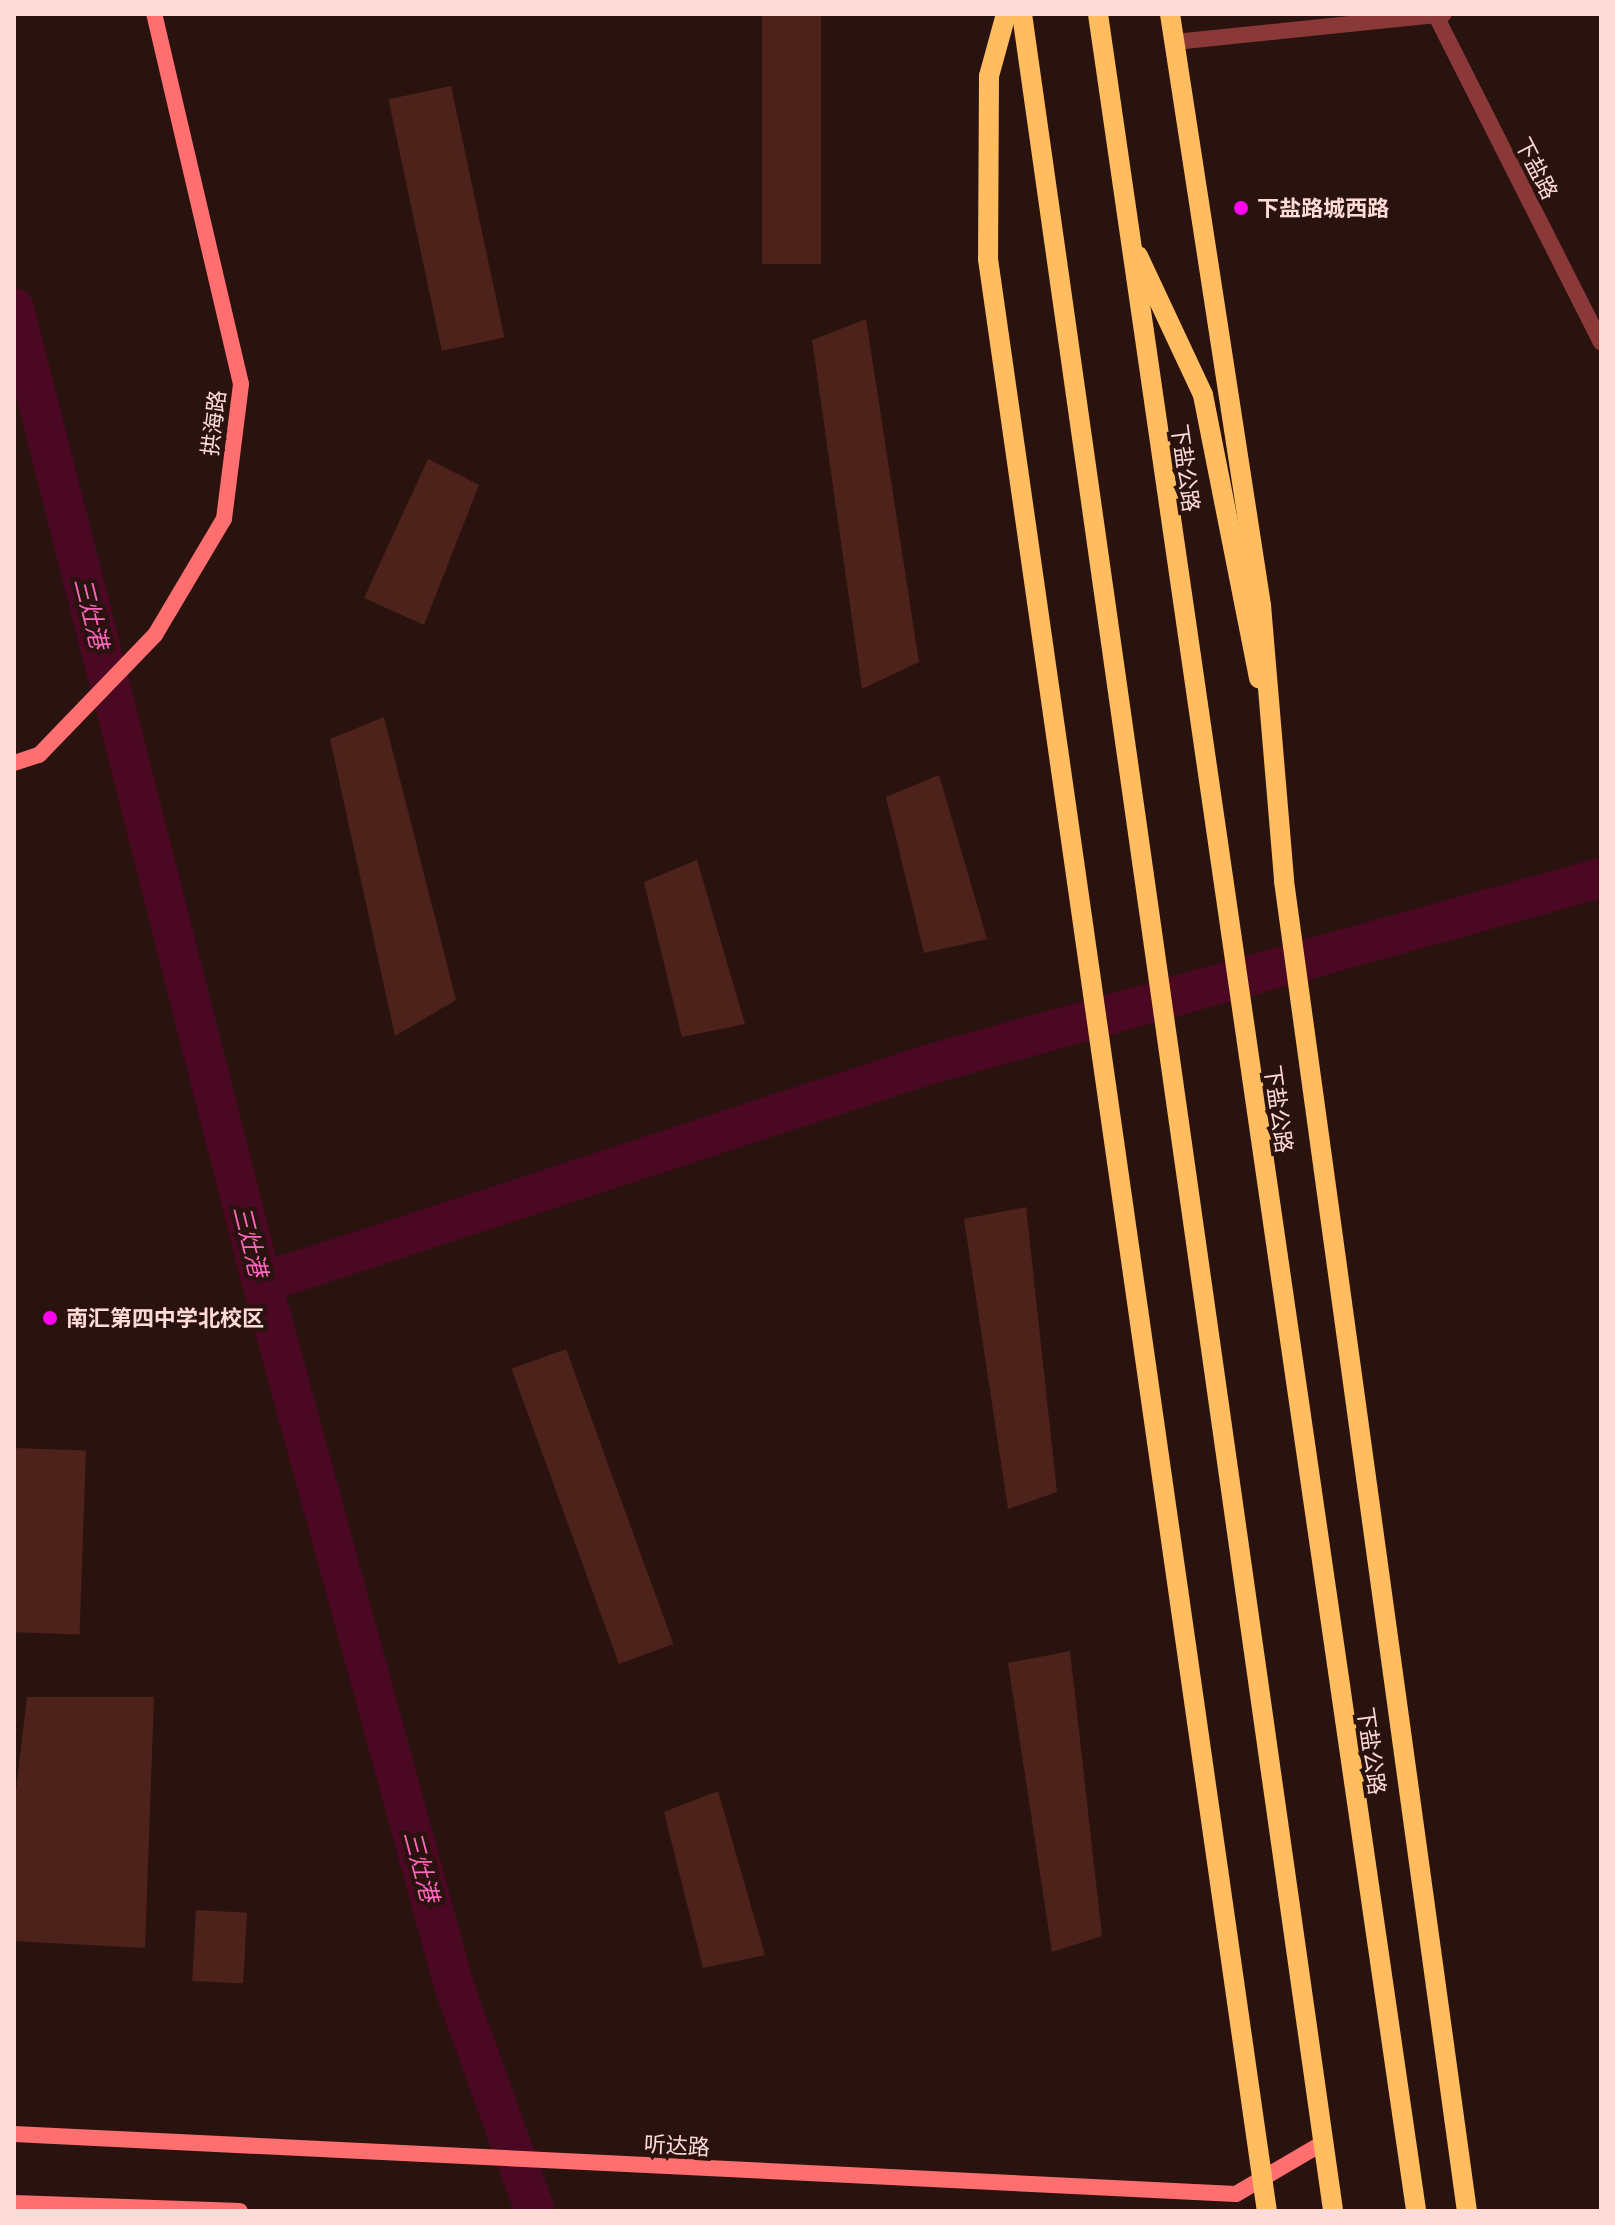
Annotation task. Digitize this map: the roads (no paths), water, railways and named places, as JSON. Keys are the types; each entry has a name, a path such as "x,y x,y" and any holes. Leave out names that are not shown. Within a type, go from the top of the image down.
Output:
{"main road":[{"path":"1006,14 989,76 988,259 1267,2211"},
{"path":"1022,14 1333,2211"},
{"name":"下盐公路","path":"1098,14 1416,2211"},
{"path":"1170,14 1261,605 1284,881 1467,2211"},
{"path":"1129,237 1203,395 1246,635 1273,729"}],"street":[{"name":"拱海路","path":"14,763 39,755 155,635 187,589 224,519 241,384 154,14"},
{"name":"下盐路","path":"1435,14 1601,342"},
{"path":"1175,42 1445,14"},
{"name":"听达路","path":"14,2134 1236,2194 1323,2143"},
{"path":"14,2203 240,2211"}],"waterway":[{"name":"三灶港","path":"14,308 262,1283 454,1986 535,2211"},
{"path":"262,1283 927,1065 1601,878"}],"place":[{"name":"下盐路城西路","path":"1241,208"},
{"name":"南汇第四中学北校区","path":"50,1318"}]}
